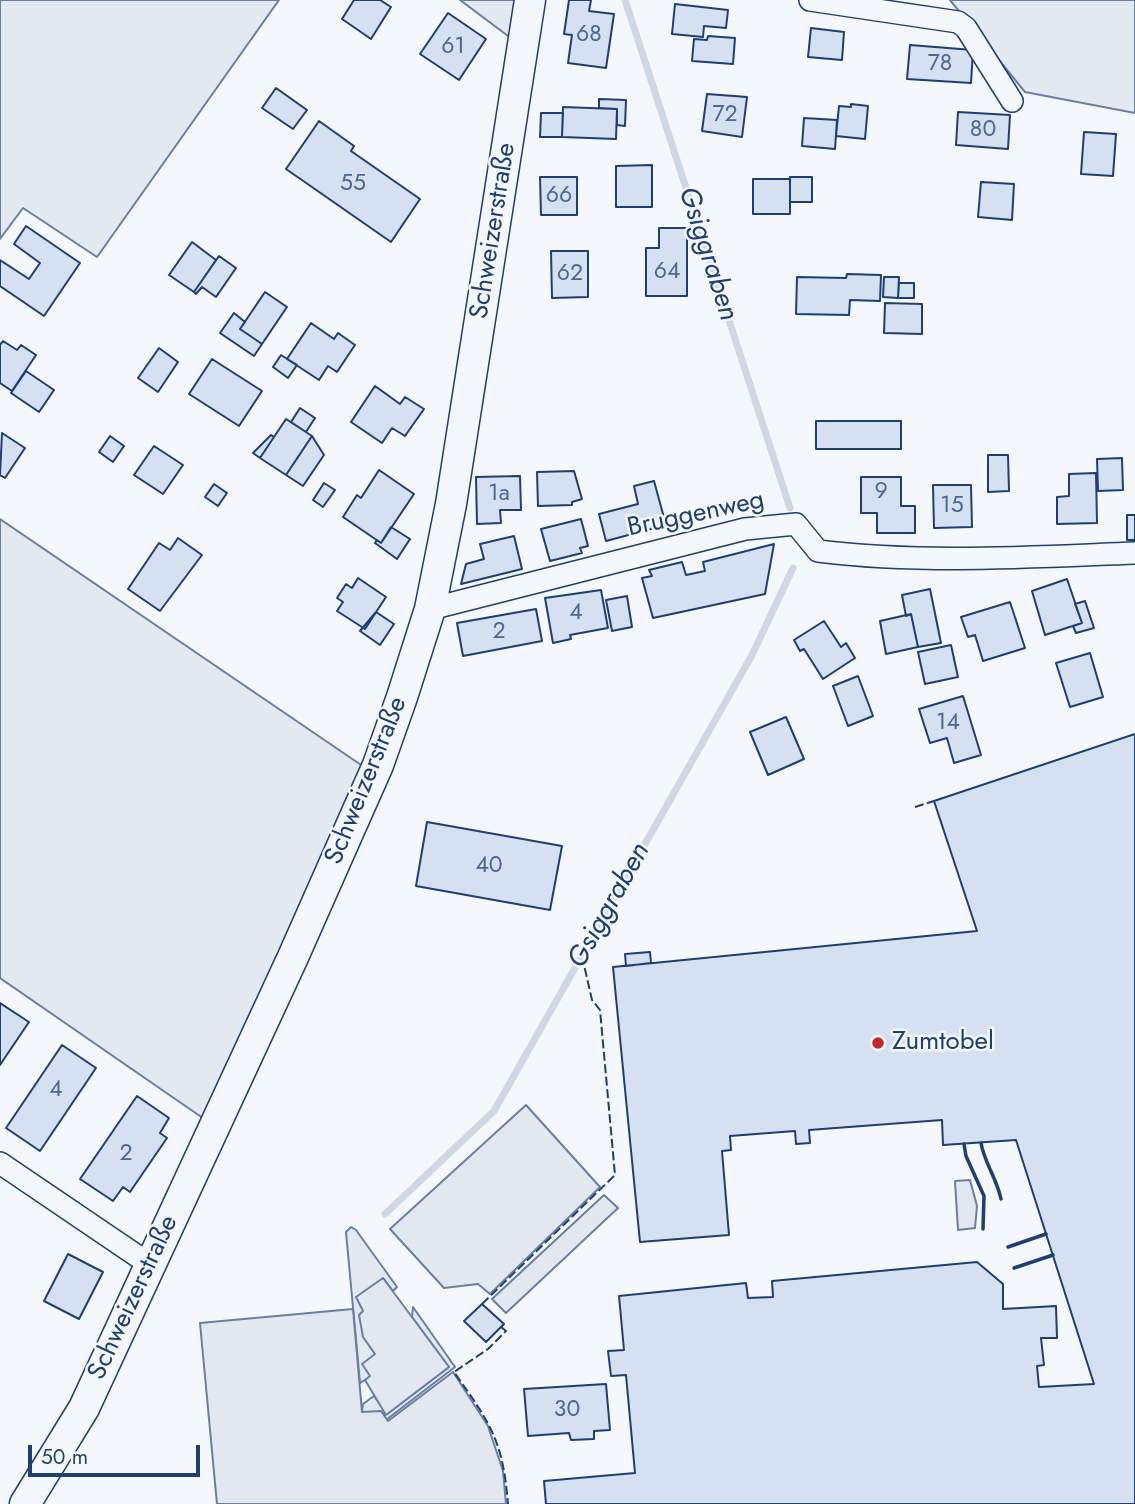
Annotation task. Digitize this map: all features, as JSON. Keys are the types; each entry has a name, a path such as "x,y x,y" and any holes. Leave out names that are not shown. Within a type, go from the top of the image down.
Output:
{"street":[{"name":"Schweizerstraße","path":"25,1504 84,1408 288,969 378,765 429,609 455,480 530,0"},
{"path":"810,0 958,22 966,27 1012,101"},
{"name":"Bruggenweg","path":"429,609 745,529 796,524 818,551 850,555 987,557 1135,554"},
{"path":"0,1163 149,1264"}],"shaded area":[{"path":"0,0 279,0 97,257 23,208 0,239"},
{"path":"460,0 528,0 520,45"},
{"path":"950,0 1135,0 1135,113 1025,92"},
{"path":"0,519 367,769 210,1123 0,978"},
{"path":"526,1105 600,1187 490,1294 478,1284 444,1288 390,1229"},
{"path":"970,1180 977,1206 975,1228 958,1230 955,1181"},
{"path":"604,1195 618,1208 506,1313 492,1299"},
{"path":"351,1227 356,1230 397,1287 393,1291 383,1278 366,1307 364,1333 375,1354 370,1377 360,1383 346,1232"},
{"path":"383,1278 449,1367 386,1415 365,1380 370,1376 362,1364 375,1354 363,1337 359,1315 363,1311 356,1297"},
{"path":"413,1307 455,1367 386,1420 362,1412 363,1404 374,1396 387,1414 449,1367 412,1317"},
{"path":"353,1309 362,1412 381,1411 388,1421 453,1372 488,1426 503,1471 506,1504 217,1504 200,1323"}],"building":[{"path":"354,0 380,0 391,7 371,39 342,19"},
{"path":"569,0 591,0 589,11 614,14 606,68 568,63 572,35 564,34"},
{"path":"675,4 728,10 726,28 704,26 703,37 672,34"},
{"path":"448,13 486,39 459,80 420,54"},
{"path":"811,28 844,32 842,60 808,57"},
{"path":"708,36 735,38 733,64 692,61 694,39 707,40"},
{"path":"910,45 973,50 971,83 907,79"},
{"path":"276,88 307,110 293,129 262,108"},
{"path":"707,94 747,97 742,137 702,131"},
{"path":"599,99 626,100 625,126 617,125 617,109 599,108"},
{"path":"851,104 868,106 865,139 836,136 839,106 851,107"},
{"path":"563,107 617,109 616,139 562,137"},
{"path":"958,112 1010,115 1008,149 956,145"},
{"path":"541,113 563,113 562,137 540,137"},
{"path":"804,118 837,120 835,149 802,146"},
{"path":"319,121 354,146 351,151 420,199 391,242 286,169"},
{"path":"1084,132 1116,134 1113,176 1081,174"},
{"path":"652,165 652,207 616,207 616,166"},
{"path":"540,177 577,177 577,215 541,215"},
{"path":"790,177 812,177 812,202 790,202"},
{"path":"753,179 790,179 790,214 753,214"},
{"path":"981,182 1014,184 1012,220 978,217"},
{"path":"26,226 80,263 44,316 0,286 0,260 29,279 40,263 14,244"},
{"path":"659,228 687,228 687,296 646,296 646,248 659,248"},
{"path":"192,242 216,260 194,292 169,275"},
{"path":"551,251 588,251 588,297 552,298"},
{"path":"219,256 236,268 216,297 202,287 196,294 194,292"},
{"path":"847,274 881,275 880,301 850,300 849,315 796,314 797,277 846,278"},
{"path":"884,277 899,277 898,298 883,297"},
{"path":"899,283 914,283 914,298 898,298"},
{"path":"265,292 287,307 262,344 240,329"},
{"path":"885,303 922,304 922,334 884,333"},
{"path":"234,313 245,322 240,329 262,344 254,356 220,333"},
{"path":"311,323 334,339 338,333 355,345 337,372 328,366 319,380 287,359"},
{"path":"3,341 17,350 21,345 36,355 12,391 0,383 0,345"},
{"path":"159,348 178,362 158,392 138,378"},
{"path":"281,355 297,365 288,378 273,367"},
{"path":"212,359 262,391 239,426 189,394"},
{"path":"26,371 54,390 39,412 11,393"},
{"path":"375,386 400,404 405,397 424,409 405,436 392,428 382,443 351,422"},
{"path":"300,408 315,418 306,432 291,422"},
{"path":"286,419 312,436 286,475 260,458"},
{"path":"816,421 901,421 901,449 816,449"},
{"path":"2,433 25,448 5,478 0,475"},
{"path":"271,435 274,437 260,458 253,453"},
{"path":"110,436 124,446 113,462 99,452"},
{"path":"312,436 324,455 303,486 286,475"},
{"path":"154,446 183,465 163,494 134,475"},
{"path":"988,455 1008,455 1009,491 988,492"},
{"path":"1122,458 1123,490 1098,491 1097,459"},
{"path":"379,470 414,494 381,543 343,517 357,495 361,498"},
{"path":"574,471 582,499 572,502 572,505 538,506 537,472"},
{"path":"1096,473 1097,523 1057,524 1057,497 1069,496 1069,474"},
{"path":"520,476 521,510 500,510 501,523 477,524 476,477"},
{"path":"861,477 901,477 901,506 915,506 915,533 877,533 877,513 861,513"},
{"path":"654,481 666,525 606,541 599,514 638,504 634,486"},
{"path":"324,483 335,490 323,507 313,500"},
{"path":"214,484 227,493 218,506 205,497"},
{"path":"933,485 971,485 972,527 934,528"},
{"path":"1127,515 1135,515 1135,540 1127,540"},
{"path":"581,519 588,546 580,548 582,553 550,561 541,529"},
{"path":"391,527 410,539 397,559 375,543 377,540 381,543"},
{"path":"514,536 522,569 461,584 466,564 484,559 480,544"},
{"path":"178,538 202,555 160,611 128,589 159,543 170,550"},
{"path":"774,544 765,594 653,618 642,578 652,576 649,570 682,562 686,575 705,571 703,562"},
{"path":"358,578 386,597 365,629 337,611 343,602 337,598 346,584 352,588"},
{"path":"1067,579 1082,623 1045,635 1032,591"},
{"path":"930,589 941,643 918,647 911,614 906,616 902,595"},
{"path":"601,590 608,628 570,635 571,639 553,643 545,598"},
{"path":"627,596 632,627 612,631 606,600"},
{"path":"1085,601 1094,628 1076,633 1073,626 1082,623 1075,604"},
{"path":"1010,602 1025,648 983,661 975,635 968,637 961,617"},
{"path":"536,609 542,641 463,656 457,623"},
{"path":"376,612 394,624 380,645 360,631"},
{"path":"911,614 918,647 886,654 880,621"},
{"path":"824,621 841,647 846,643 855,658 823,679 804,649 800,651 794,640"},
{"path":"951,645 958,677 925,684 918,652"},
{"path":"1090,653 1103,697 1070,707 1056,663"},
{"path":"858,676 873,716 848,726 833,686"},
{"path":"963,696 981,755 954,763 947,738 930,743 919,709"},
{"path":"786,717 804,759 768,775 750,732"},
{"name":"Zumtobel","path":"1135,734 1135,1504 546,1504 544,1481 635,1473 626,1375 611,1376 608,1351 624,1350 619,1296 746,1283 748,1298 773,1297 772,1281 977,1262 1003,1284 1003,1309 1056,1306 1057,1338 1041,1338 1044,1365 1037,1366 1039,1387 1094,1384 1016,1140 943,1145 942,1120 809,1130 810,1143 796,1144 795,1131 730,1136 731,1150 722,1151 729,1235 640,1242 613,967 977,931 934,801"},
{"path":"427,822 562,846 550,910 416,886"},
{"path":"650,952 651,963 626,966 625,954"},
{"path":"0,1003 29,1022 0,1065"},
{"path":"62,1045 96,1068 40,1151 6,1128"},
{"path":"137,1096 169,1118 160,1133 167,1138 130,1192 123,1187 113,1201 80,1179"},
{"path":"68,1254 103,1272 79,1319 44,1301"},
{"path":"482,1304 504,1324 486,1342 464,1321"},
{"path":"606,1384 610,1430 594,1431 594,1439 571,1440 569,1433 528,1436 524,1389"}],"waterway":[{"name":"Gsiggraben","path":"625,0 790,508"},
{"name":"Gsiggraben","path":"385,1214 494,1111 752,655 793,568"}],"fence":[{"path":"915,807 934,801"},
{"path":"482,1304 615,1175 600,1010 592,1000 584,965"},
{"path":"501,1327 506,1331 488,1349 454,1372 493,1433 503,1464 508,1504"}],"wall":[{"path":"981,1143 1001,1199"},
{"path":"964,1144 966,1156 984,1196 983,1229"},
{"path":"1008,1247 1046,1234"},
{"path":"1014,1268 1053,1255"}],"place":[{"name":"Zumtobel","path":"878,1043"}]}
